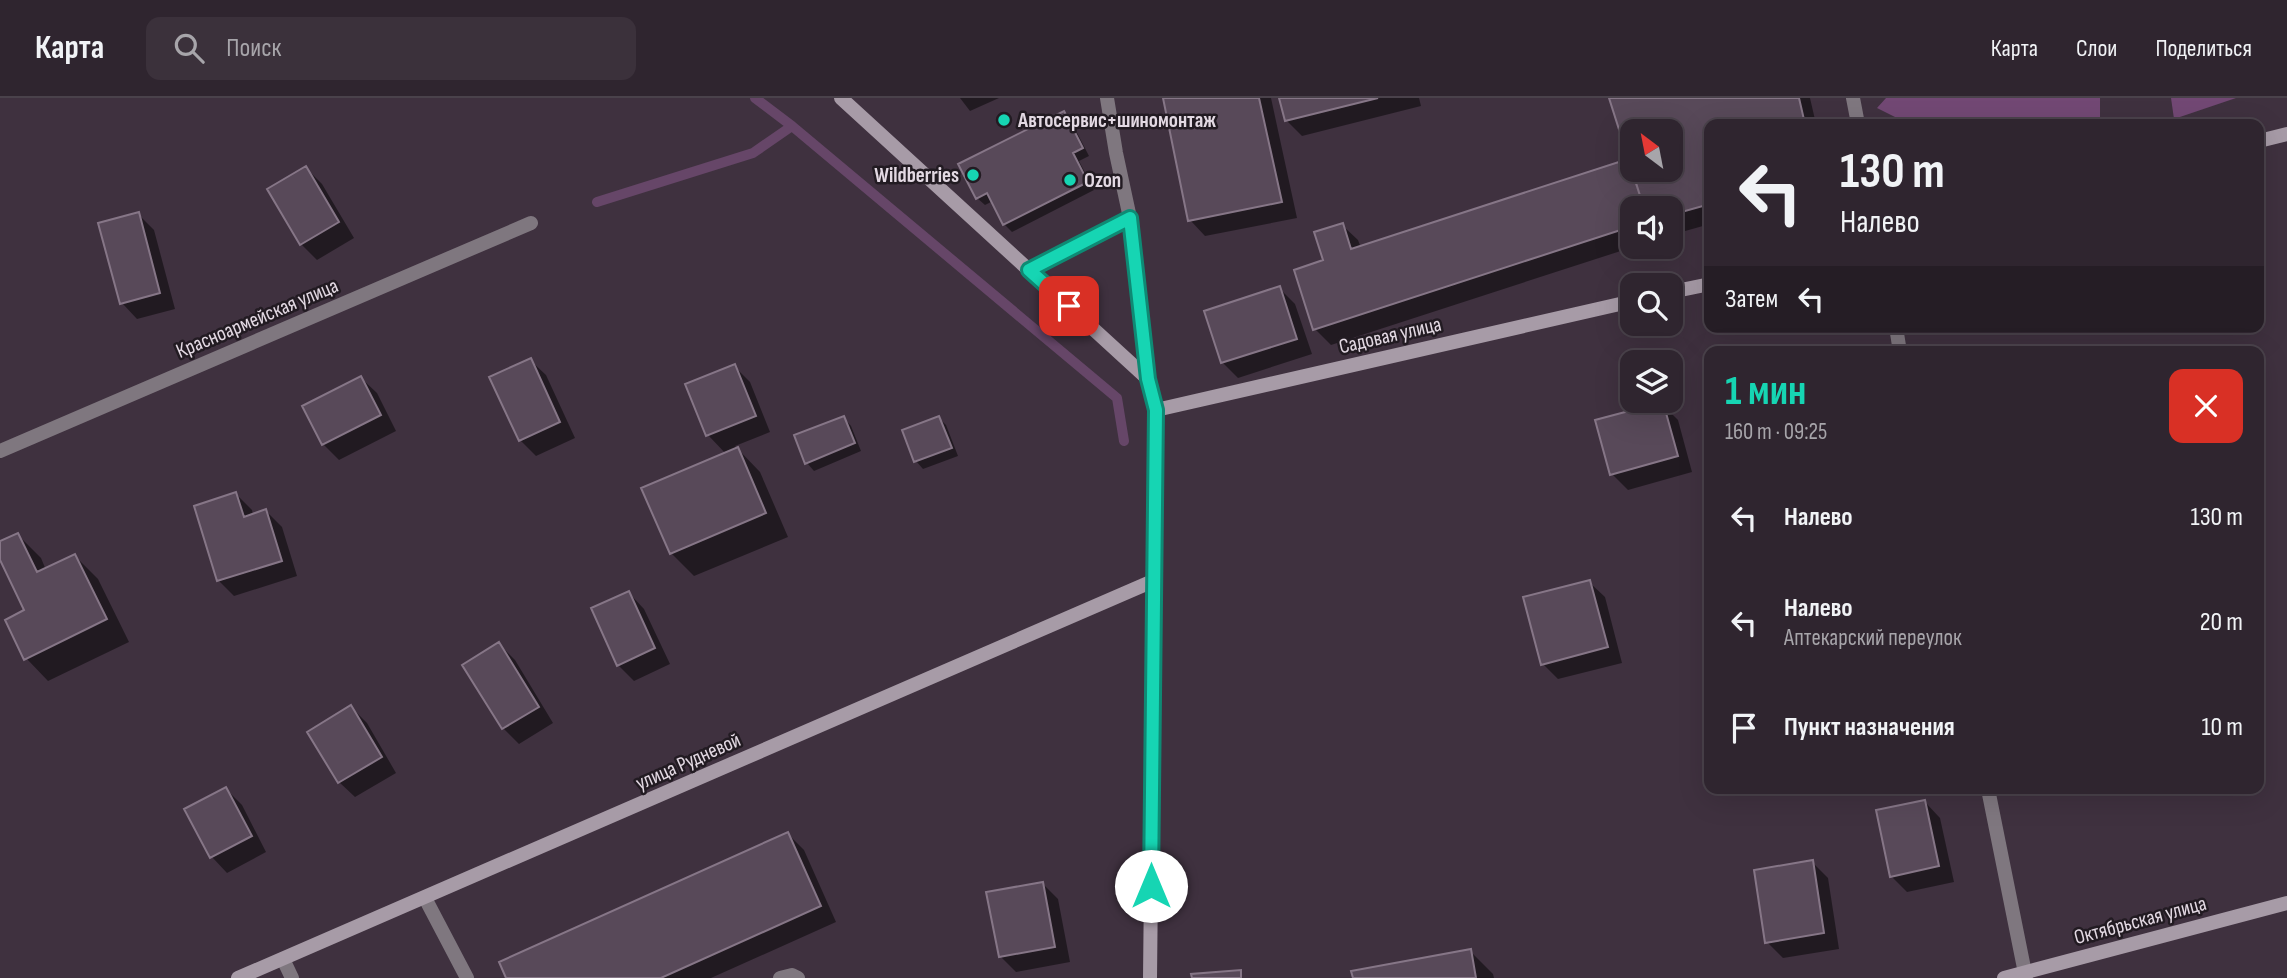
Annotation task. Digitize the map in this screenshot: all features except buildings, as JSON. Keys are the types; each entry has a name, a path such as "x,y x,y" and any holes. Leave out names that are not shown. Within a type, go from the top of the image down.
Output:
{"street":[{"path":"841,98 1148,379"},
{"path":"1107,98 1130,218 1148,379 1156,410 1150,978"},
{"path":"1856,100 1858,119"},
{"path":"2264,140 2287,134"},
{"path":"1029,270 1130,218"},
{"name":"Красноармейская улица","path":"0,451 531,223"},
{"path":"1683,290 1704,285"},
{"name":"Садовая улица","path":"1156,410 1620,304"},
{"name":"улица Рудневой","path":"238,978 1153,582"},
{"path":"1989,794 2025,975"},
{"path":"425,898 467,978"},
{"name":"Октябрьская улица","path":"2004,978 2025,975 2287,903"},
{"path":"283,958 292,978"},
{"path":"780,978 792,975 798,978"}],"shaded area":[{"path":"1886,98 2100,98 2100,119 1899,119 1877,108"},
{"path":"2171,98 2236,98 2174,119"}],"waterway":[{"path":"755,98 1117,398 1124,441"},
{"path":"597,202 753,153 792,126"}],"place":[{"name":"Автосервис+шиномонтаж","path":"1004,120"},
{"name":"Wildberries","path":"973,175"},
{"name":"Ozon","path":"1070,180"}],"route":[{"path":"1069,306 1029,270 1130,218 1148,379 1156,410 1151,886"}]}
